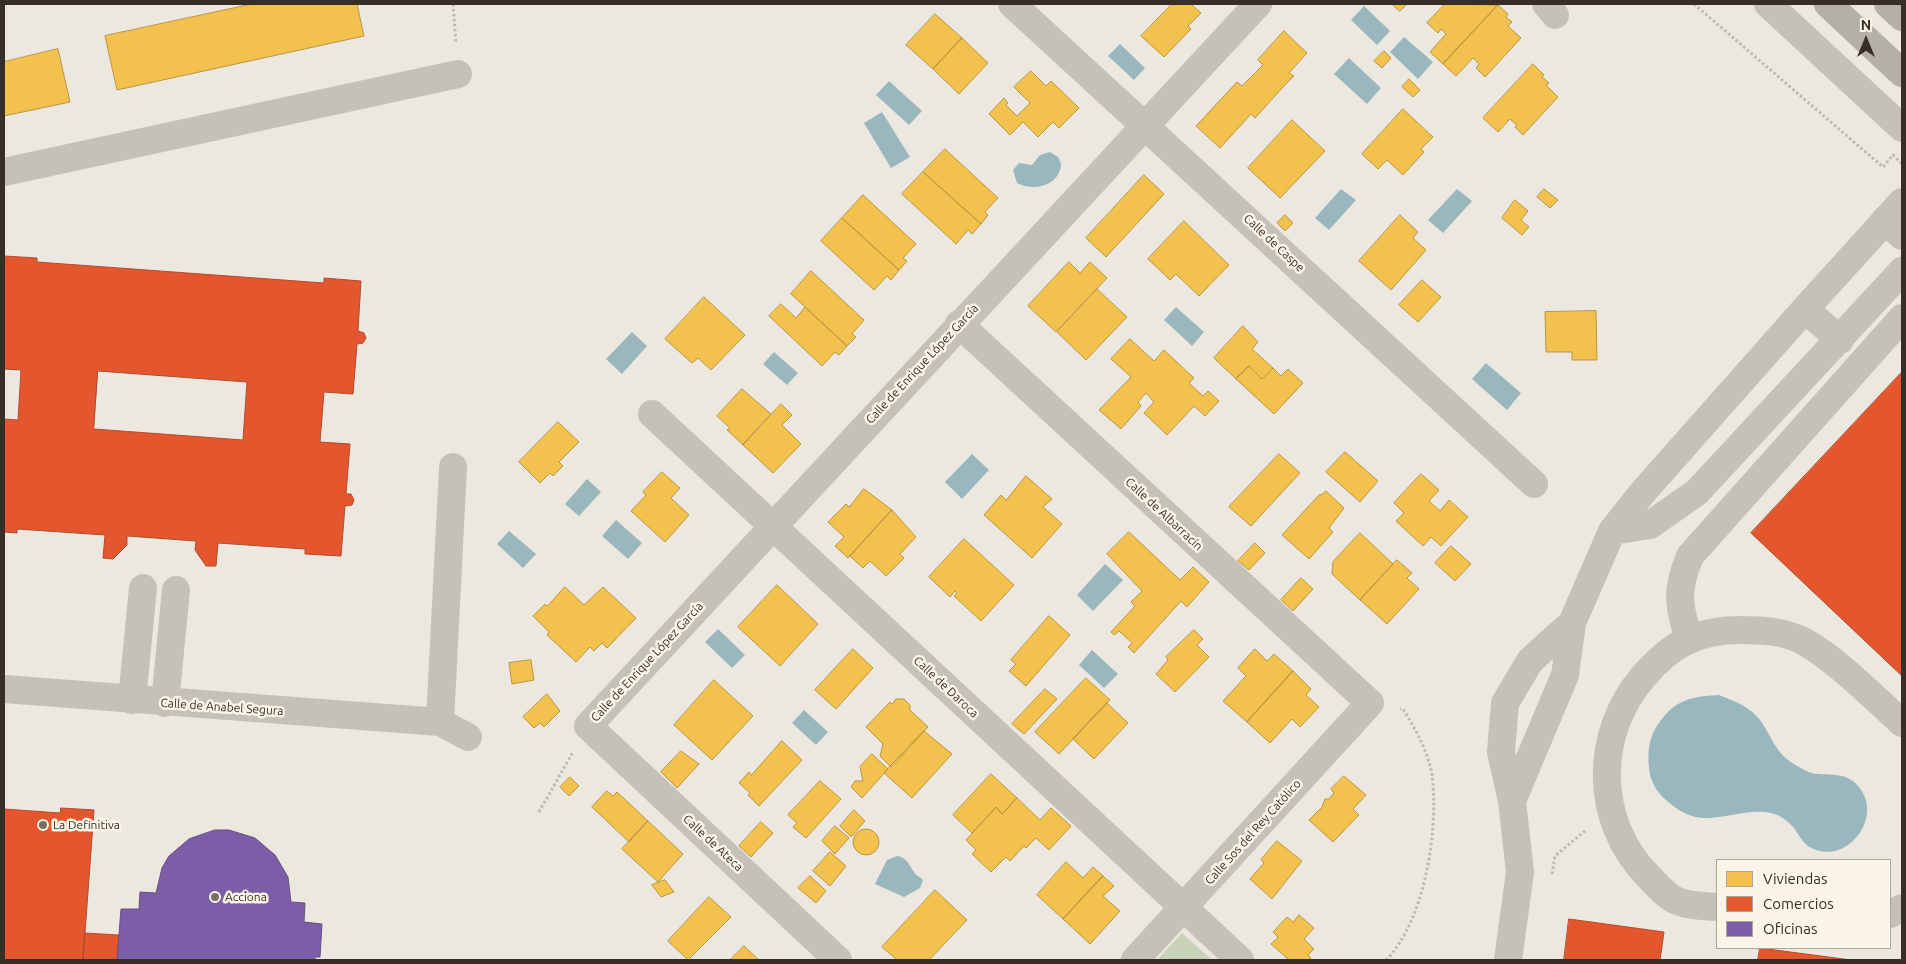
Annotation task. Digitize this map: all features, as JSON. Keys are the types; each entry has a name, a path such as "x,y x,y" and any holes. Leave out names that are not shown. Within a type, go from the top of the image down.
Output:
{"main road":[{"path":"1828,4 1902,73"},
{"path":"1888,4 1902,17"}],"street":[{"name":"Calle de Caspe","path":"1012,4 1147,126 1534,484"},
{"name":"Calle de Enrique López García","path":"588,726 959,324 1147,126 1258,4"},
{"path":"1768,4 1902,128"},
{"path":"4,172 458,74"},
{"path":"1512,801 1565,675 1572,623 1612,531 1805,309 1896,219"},
{"path":"1612,531 1650,525 1697,492 1902,271"},
{"path":"1805,309 1840,340"},
{"path":"1689,639 1679,608 1683,572 1690,556 1902,318"},
{"name":"Calle de Albarracín","path":"959,324 1370,703"},
{"name":"Calle de Daroca","path":"652,414 1240,960"},
{"path":"440,722 452,467"},
{"path":"132,700 142,588"},
{"path":"165,703 176,590"},
{"path":"1508,960 1520,872 1512,801 1501,752 1505,704 1530,661 1572,623"},
{"path":"1716,907 1678,902 1660,888 1641,869 1615,820 1606,773 1607,749 1619,712 1630,692 1658,658 1689,639 1712,631 1758,630 1780,633 1802,641 1825,656 1902,723"},
{"name":"Calle de Anabel Segura","path":"4,690 440,722 468,737"},
{"name":"Calle Sos del Rey Católico","path":"1135,960 1370,703"},
{"name":"Calle de Ateca","path":"588,726 838,960"}],"path":[{"path":"453,4 458,74"},
{"path":"1694,4 1883,167 1893,155 1902,164"},
{"path":"1370,703 1403,709 1421,738 1432,775 1433,842 1418,903 1395,951 1386,960"},
{"path":"539,812 588,726"},
{"path":"1552,875 1555,856 1586,830 1615,820"}],"green space":[{"path":"1182,933 1212,960 1157,960"}],"water":[{"path":"1364,6 1390,31 1377,45 1351,20"},
{"path":"1404,37 1433,62 1418,79 1390,52"},
{"path":"1120,44 1145,68 1134,80 1108,56"},
{"path":"1349,58 1381,88 1367,104 1334,74"},
{"path":"889,81 922,111 909,125 876,95"},
{"path":"882,112 910,157 891,168 864,123"},
{"path":"1050,152 1058,157 1061,164 1056,178 1038,187 1023,186 1017,183 1013,170 1019,163 1032,165 1040,155"},
{"path":"1341,189 1356,200 1329,230 1315,218"},
{"path":"1457,189 1472,201 1443,233 1428,220"},
{"path":"1176,307 1204,332 1192,346 1164,320"},
{"path":"632,332 647,346 622,374 606,359"},
{"path":"774,352 798,373 787,385 763,364"},
{"path":"1486,363 1521,393 1507,410 1472,379"},
{"path":"972,454 989,470 962,499 945,482"},
{"path":"587,479 601,492 579,516 565,504"},
{"path":"616,520 642,543 628,559 602,536"},
{"path":"509,531 536,554 523,568 497,544"},
{"path":"1105,564 1123,580 1093,611 1077,595"},
{"path":"718,629 745,655 732,668 705,642"},
{"path":"1092,650 1118,674 1104,688 1079,665"},
{"path":"1719,695 1741,704 1756,715 1778,750 1794,764 1812,773 1845,777 1855,782 1866,800 1867,813 1864,826 1857,837 1847,846 1835,851 1822,851 1808,846 1792,825 1780,816 1758,812 1702,818 1682,812 1663,797 1657,790 1649,772 1651,738 1657,726 1672,708 1684,701 1697,697"},
{"path":"804,710 828,732 816,745 792,723"},
{"path":"897,856 905,860 923,880 920,888 904,897 875,884 887,860"}],"building: Viviendas":[{"path":"252,4 357,4 364,36 117,90 105,36"},
{"path":"1172,4 1191,4 1201,13 1188,26 1191,29 1164,57 1141,36"},
{"path":"1392,4 1407,4 1400,11"},
{"path":"1445,4 1498,5 1443,64 1430,52 1446,34 1441,29 1438,33 1427,23"},
{"path":"1498,5 1508,14 1506,17 1512,22 1508,26 1521,38 1485,77 1476,68 1479,64 1473,58 1456,76 1443,64"},
{"path":"935,14 962,38 933,69 906,45"},
{"path":"1284,31 1307,53 1289,73 1294,76 1255,118 1251,114 1220,148 1196,126 1237,82 1242,86 1263,65 1258,60"},
{"path":"962,38 988,63 959,94 933,69"},
{"path":"58,49 70,102 4,116 4,62"},
{"path":"1384,51 1391,58 1382,68 1374,61"},
{"path":"1533,64 1549,83 1546,85 1558,97 1523,135 1515,127 1517,125 1510,119 1498,132 1483,118"},
{"path":"1031,71 1046,86 1051,81 1079,108 1059,128 1053,122 1038,137 1023,122 1010,135 989,114 1004,98 1008,103 1006,105 1017,116 1030,103 1014,87"},
{"path":"1409,79 1420,90 1413,97 1402,87"},
{"path":"1403,109 1433,137 1421,149 1424,152 1403,175 1387,160 1378,169 1362,154"},
{"path":"1292,120 1325,151 1280,198 1248,168"},
{"path":"945,149 998,198 985,212 988,215 981,224 923,172"},
{"path":"923,172 981,224 972,234 968,230 956,244 902,194"},
{"path":"1144,175 1164,194 1106,257 1086,238"},
{"path":"1544,189 1558,200 1550,208 1537,197"},
{"path":"863,195 916,244 903,258 907,261 899,270 842,218"},
{"path":"1515,200 1528,211 1521,220 1529,227 1522,235 1502,218"},
{"path":"1285,215 1293,223 1285,231 1277,223"},
{"path":"1400,215 1418,232 1413,238 1426,250 1391,290 1359,261"},
{"path":"842,218 899,270 891,280 887,276 874,290 821,241"},
{"path":"1184,221 1229,265 1199,296 1176,274 1170,280 1148,259"},
{"path":"1069,262 1080,273 1090,262 1107,278 1056,332 1028,306"},
{"path":"811,271 864,320 852,334 856,337 847,346 791,294"},
{"path":"1422,280 1441,297 1418,322 1399,305"},
{"path":"1097,289 1127,317 1086,360 1057,332"},
{"path":"704,297 745,335 711,370 698,358 692,363 665,339"},
{"path":"781,304 796,318 805,307 847,346 839,355 835,352 822,366 769,316"},
{"path":"1596,311 1597,360 1572,360 1572,352 1546,352 1545,312"},
{"path":"1243,326 1258,342 1252,349 1273,368 1262,379 1249,366 1236,379 1214,358"},
{"path":"1130,339 1154,361 1164,350 1194,378 1189,383 1203,396 1208,391 1219,401 1205,416 1194,406 1167,435 1144,413 1154,402 1146,393 1138,402 1141,406 1121,429 1099,410 1131,377 1111,359"},
{"path":"1249,366 1262,379 1273,368 1281,376 1288,369 1303,383 1274,414 1236,379"},
{"path":"742,389 771,414 743,445 727,430 730,428 717,416"},
{"path":"781,404 792,415 782,425 801,444 773,473 743,445"},
{"path":"558,422 579,442 559,462 563,466 553,476 550,473 540,483 519,462"},
{"path":"1345,452 1378,481 1360,502 1326,472"},
{"path":"1279,454 1300,473 1251,526 1229,507"},
{"path":"662,472 680,488 671,498 689,515 665,542 631,511 646,495 643,492"},
{"path":"1421,474 1439,490 1429,501 1440,511 1449,500 1468,517 1441,546 1431,537 1423,546 1396,521 1404,513 1394,503"},
{"path":"1026,476 1052,499 1043,507 1062,524 1032,558 984,515 1001,495 1006,500"},
{"path":"864,489 892,510 848,558 835,546 844,537 828,522 846,504 849,507"},
{"path":"1326,491 1344,508 1329,528 1333,532 1309,559 1282,535 1320,494"},
{"path":"892,510 916,537 900,554 904,558 886,576 870,561 863,568 850,556"},
{"path":"1129,532 1180,580 1193,567 1209,582 1187,607 1181,601 1134,653 1128,647 1132,643 1119,631 1114,635 1111,632 1135,606 1131,602 1142,591 1107,554"},
{"path":"1360,533 1393,564 1360,600 1332,574 1333,562"},
{"path":"964,539 1014,585 981,621 954,596 957,593 955,591 950,597 929,577"},
{"path":"1255,543 1265,553 1249,570 1238,561"},
{"path":"1451,546 1471,564 1455,581 1435,563"},
{"path":"1397,560 1412,573 1407,578 1419,589 1387,624 1360,600"},
{"path":"1301,578 1313,589 1293,611 1281,600"},
{"path":"777,585 818,624 780,666 738,627"},
{"path":"565,587 584,605 603,587 636,618 607,648 602,643 594,651 590,647 576,662 547,635 549,632 533,616 545,604 547,606"},
{"path":"1049,616 1070,635 1026,686 1009,671 1016,664 1011,660"},
{"path":"1194,630 1203,639 1197,645 1209,657 1175,692 1156,674 1168,660 1166,657"},
{"path":"853,649 873,668 836,709 815,690"},
{"path":"1255,649 1267,661 1274,654 1293,671 1247,722 1223,701 1246,676 1238,668"},
{"path":"531,660 534,680 512,684 509,663"},
{"path":"1293,671 1311,689 1306,695 1319,707 1300,727 1292,719 1270,743 1247,722"},
{"path":"1086,678 1110,700 1059,754 1035,732"},
{"path":"714,680 753,716 712,760 674,725"},
{"path":"1045,689 1057,699 1024,734 1012,724"},
{"path":"547,694 560,711 544,727 540,723 534,728 523,717"},
{"path":"896,699 904,699 910,705 910,710 928,727 891,767 880,756 883,744 866,727 890,702 892,704"},
{"path":"1107,703 1128,723 1094,759 1073,739"},
{"path":"924,731 952,754 912,798 884,773"},
{"path":"782,741 802,760 759,806 748,795 750,793 739,783 749,772 751,775"},
{"path":"681,751 699,764 677,788 661,772"},
{"path":"872,754 888,769 862,798 851,787 855,781 863,781 860,767"},
{"path":"991,774 1017,798 1002,814 996,807 972,833 953,815"},
{"path":"1344,776 1366,795 1353,809 1359,815 1333,842 1309,820 1322,807 1325,799 1329,799 1334,793 1331,789"},
{"path":"570,777 579,786 569,796 560,787"},
{"path":"820,781 841,799 806,838 793,827 797,823 788,815"},
{"path":"607,791 613,796 617,792 648,821 629,842 592,807"},
{"path":"1017,798 1040,820 1051,808 1071,826 1049,850 1036,838 1026,848 1024,846 1010,861 1006,857 991,872 972,854 976,850 966,840 996,807 1002,814"},
{"path":"854,810 865,821 851,837 840,826"},
{"path":"648,821 683,854 658,882 622,849"},
{"path":"761,822 773,833 751,857 739,846"},
{"path":"835,826 849,838 835,854 822,841"},
{"path":"866,829 875,833 879,842 875,851 866,855 857,851 853,842 857,833"},
{"path":"1277,841 1302,861 1272,899 1250,879 1264,863 1261,860"},
{"path":"830,852 846,866 830,886 813,871"},
{"path":"1066,862 1083,878 1093,867 1103,876 1063,919 1037,895"},
{"path":"810,876 826,891 816,903 798,888"},
{"path":"1103,876 1114,886 1103,896 1120,911 1090,944 1063,919"},
{"path":"665,880 674,892 661,897 652,885"},
{"path":"935,890 967,920 929,960 897,960 882,947"},
{"path":"709,897 731,917 688,960 668,941"},
{"path":"1299,915 1314,928 1304,939 1314,949 1308,955 1311,958 1309,960 1289,960 1271,944 1278,937 1273,932 1287,917 1293,922"},
{"path":"744,946 759,960 730,960"}],"building: Comercios":[{"path":"4,256 37,258 37,262 324,283 324,278 361,281 358,331 364,333 366,338 363,343 357,344 353,394 324,392 320,442 350,444 346,494 351,494 354,500 352,505 345,506 341,556 305,554 305,549 218,543 216,566 206,566 195,550 196,541 127,536 127,545 113,559 103,558 105,535 17,529 17,533 4,532 4,419 18,420 21,370 4,369","holes":["98,371 247,382 243,440 94,429"]},
{"path":"1902,372 1902,676 1751,533"},
{"path":"61,808 94,810 83,960 4,960 4,809 60,813"},
{"path":"1569,919 1664,932 1660,960 1564,960"},
{"path":"85,933 119,935 117,960 83,960"},
{"path":"1760,949 1768,949 1851,960 1758,960"}],"building: Oficinas":[{"name":"Acciona","path":"215,830 229,830 255,838 275,855 288,877 291,902 305,903 304,922 322,924 320,957 315,957 315,960 117,960 121,909 139,909 140,892 156,893 162,868 169,856 189,839"}],"place":[{"name":"La Definitiva","path":"43,825"},
{"name":"Acciona","path":"215,897"}]}
